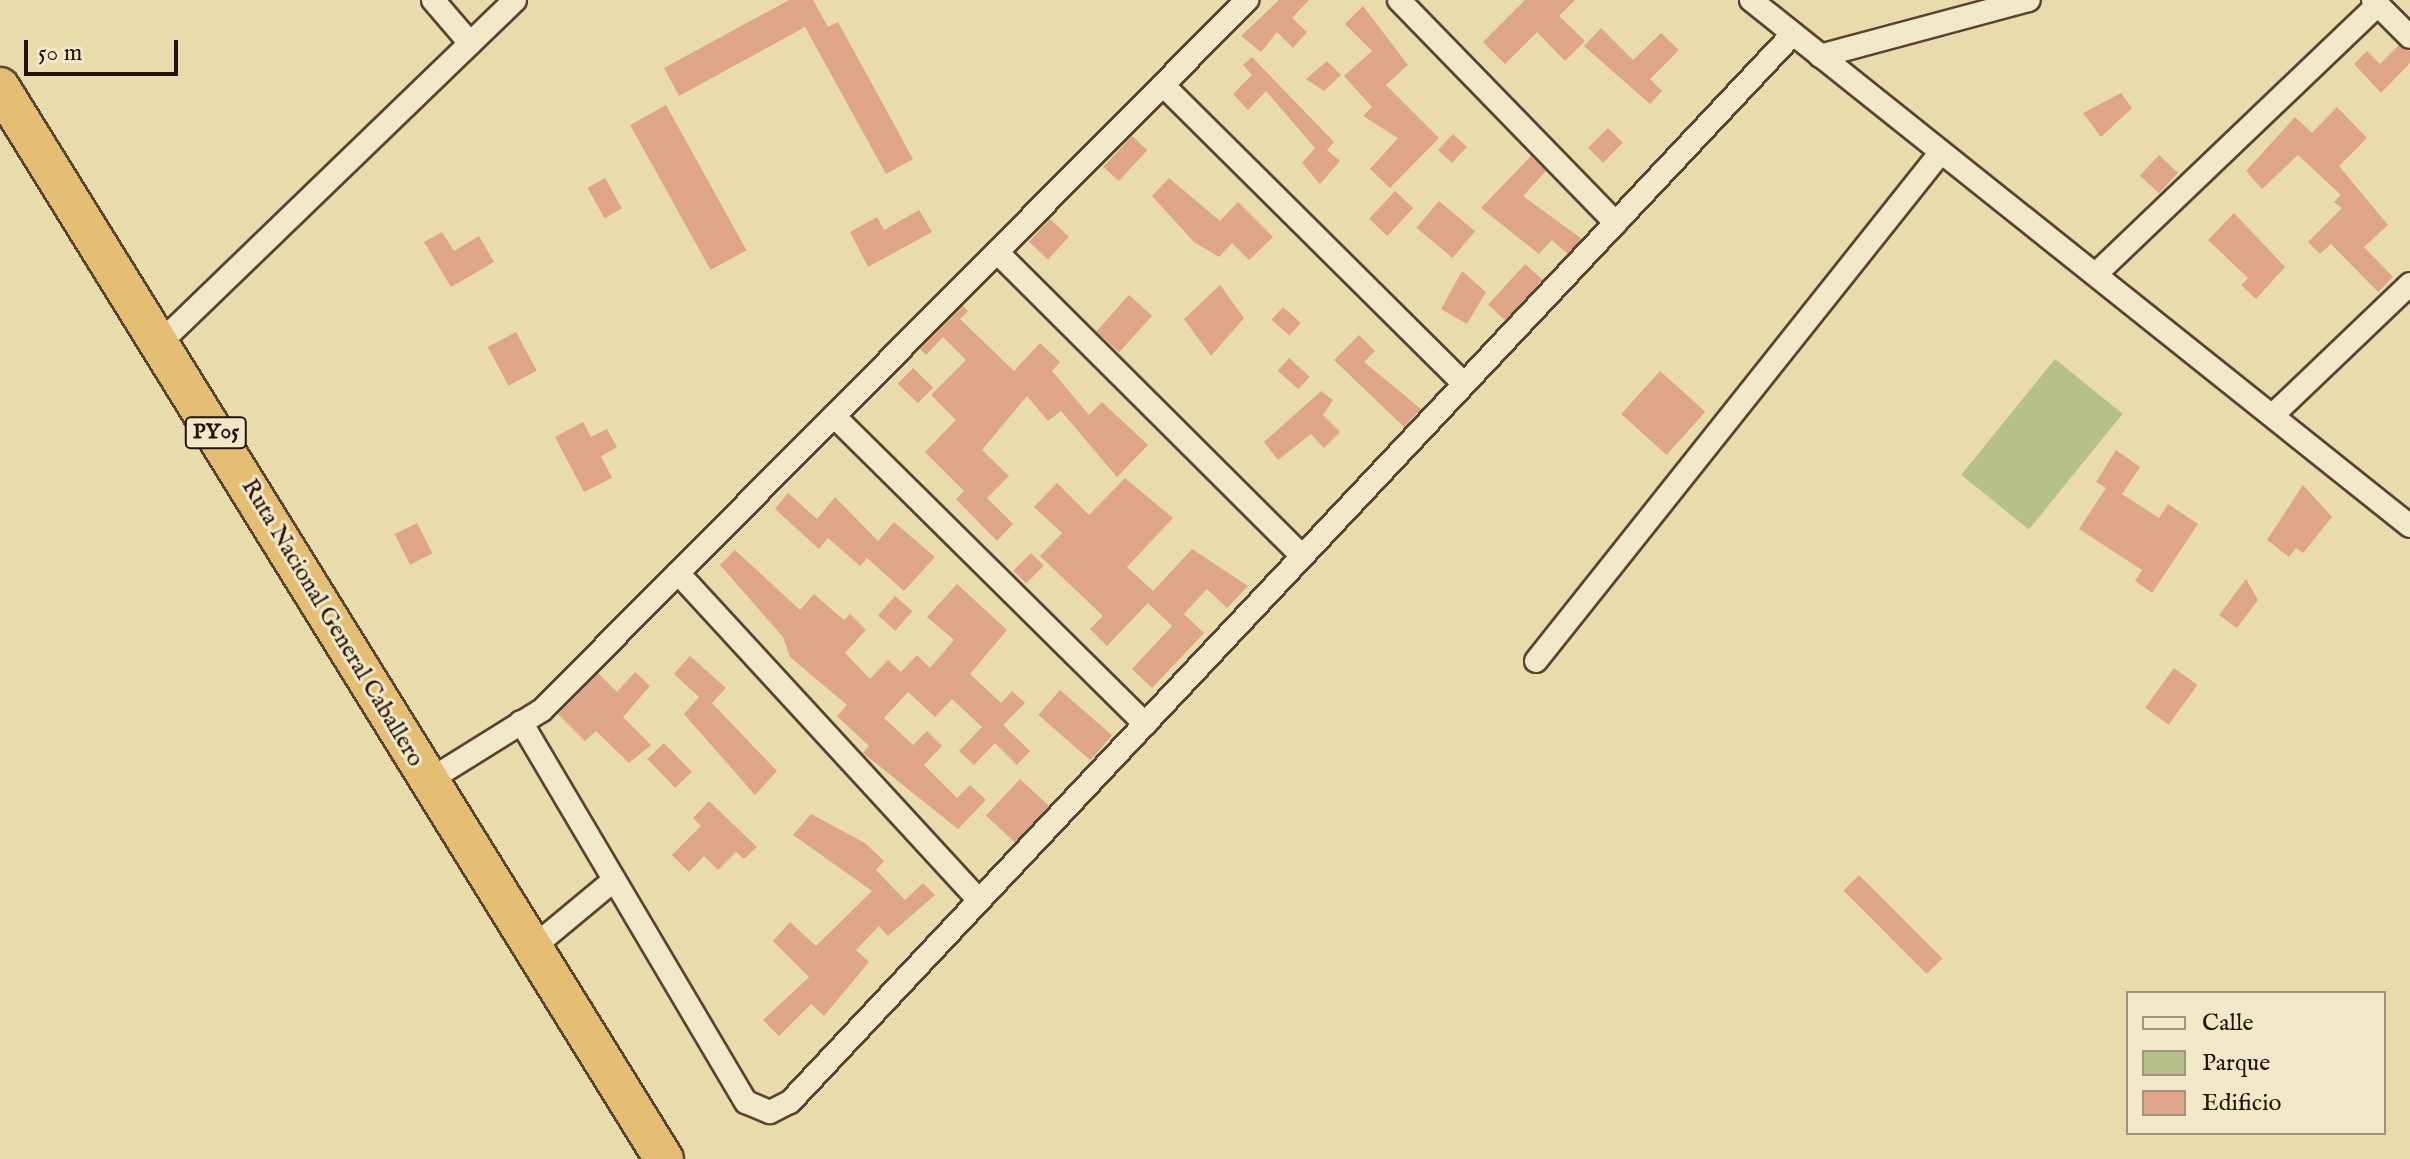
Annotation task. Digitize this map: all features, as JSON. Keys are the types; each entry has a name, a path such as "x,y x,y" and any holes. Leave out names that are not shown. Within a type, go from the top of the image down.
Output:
{"highway":[{"name":"Ruta Nacional General Caballero","path":"0,87 161,342 531,949 664,1159"}],"street":[{"path":"433,0 470,43"},
{"path":"161,342 515,0"},
{"path":"428,781 521,722 678,573 1247,0"},
{"path":"1399,0 1616,223"},
{"path":"1751,0 2274,414 2410,526"},
{"path":"1820,56 1966,8 2029,0"},
{"path":"2097,273 2375,3 2410,37"},
{"path":"521,722 746,1102 770,1112 790,1102 1793,34"},
{"path":"1163,85 1464,384"},
{"path":"1536,661 1941,152"},
{"path":"997,252 1302,556"},
{"path":"2274,414 2410,284"},
{"path":"834,416 1145,724"},
{"path":"678,573 979,900"},
{"path":"531,949 614,880"}],"green space":[{"path":"2055,359 2123,414 2029,530 1961,475"}],"building":[{"path":"789,0 813,0 828,27 838,22 913,159 886,174 805,27 679,96 664,68"},
{"path":"1279,0 1309,0 1292,18 1307,32 1293,48 1277,32 1261,52 1241,36"},
{"path":"1525,0 1575,0 1559,16 1585,41 1565,61 1537,32 1505,64 1483,42"},
{"path":"1363,6 1408,65 1386,85 1439,138 1390,188 1370,169 1398,138 1363,116 1372,107 1344,76 1372,51 1345,24"},
{"path":"1601,28 1633,60 1661,33 1679,50 1650,79 1662,91 1650,104 1584,46"},
{"path":"2399,45 2410,51 2410,63 2381,93 2354,64 2367,51 2380,64"},
{"path":"1252,57 1334,142 1327,150 1340,161 1320,184 1302,163 1315,148 1266,91 1248,110 1233,94 1252,75 1243,65"},
{"path":"1327,61 1341,75 1324,91 1306,79"},
{"path":"2121,93 2132,108 2101,137 2083,113"},
{"path":"666,105 746,250 711,270 630,125"},
{"path":"2337,107 2367,138 2339,166 2388,225 2364,247 2393,277 2378,292 2331,244 2320,254 2308,242 2342,208 2334,202 2341,195 2298,155 2262,189 2246,171 2295,117 2312,133"},
{"path":"1608,128 1623,143 1603,163 1588,148"},
{"path":"1453,134 1467,147 1452,163 1438,150"},
{"path":"1132,136 1147,150 1119,181 1103,167"},
{"path":"2159,155 2178,173 2159,193 2140,175"},
{"path":"1531,156 1546,171 1523,196 1582,239 1568,254 1552,240 1539,254 1481,208"},
{"path":"605,178 622,209 604,218 588,188"},
{"path":"1169,178 1220,221 1238,202 1273,237 1249,260 1232,243 1219,257 1194,242 1152,196"},
{"path":"1395,191 1413,208 1387,236 1369,219"},
{"path":"1439,201 1475,231 1453,258 1417,228"},
{"path":"919,210 932,232 868,267 850,232 877,217 884,230"},
{"path":"2234,213 2285,267 2256,299 2241,285 2248,278 2208,240"},
{"path":"1050,219 1069,237 1048,259 1029,242"},
{"path":"442,232 454,251 479,236 494,262 451,287 424,242"},
{"path":"1525,264 1543,280 1506,321 1488,305"},
{"path":"1462,271 1486,292 1467,324 1441,309"},
{"path":"1220,285 1244,318 1211,356 1184,319"},
{"path":"1129,295 1152,316 1119,352 1096,331"},
{"path":"963,306 968,311 960,319 1014,371 1040,343 1060,362 1052,371 1089,415 1102,402 1148,445 1117,477 1061,411 1048,421 1027,396 982,450 1009,476 987,498 1013,524 997,541 956,499 964,491 925,452 956,420 931,395 966,360 943,337 926,355 920,349"},
{"path":"1283,307 1301,323 1289,336 1272,320"},
{"path":"516,332 537,371 508,386 488,347"},
{"path":"1359,335 1375,351 1364,362 1421,409 1404,427 1334,360"},
{"path":"1289,358 1310,377 1298,389 1278,371"},
{"path":"913,368 933,387 918,403 898,384"},
{"path":"1660,371 1705,412 1667,455 1621,414"},
{"path":"1321,391 1333,400 1323,415 1340,432 1324,448 1311,434 1278,460 1264,442"},
{"path":"583,422 591,437 607,429 617,447 601,456 612,478 584,492 555,437"},
{"path":"2116,450 2140,467 2122,494 2159,518 2168,504 2198,524 2152,593 2135,581 2142,570 2079,529 2106,488 2096,482"},
{"path":"1125,478 1173,518 1127,567 1153,591 1192,549 1248,586 1227,608 1207,589 1184,614 1204,633 1152,688 1132,669 1172,626 1148,603 1107,646 1090,629 1103,616 1040,556 1062,533 1034,507 1057,483 1089,515"},
{"path":"2303,485 2332,517 2303,553 2296,548 2289,557 2267,540"},
{"path":"788,493 817,519 835,497 878,541 894,522 935,557 904,591 867,558 860,566 828,538 819,549 775,509"},
{"path":"417,523 432,553 410,565 395,534"},
{"path":"735,550 800,610 814,594 844,620 850,614 866,630 845,653 870,679 888,660 901,672 917,655 930,668 954,640 927,617 957,584 1007,630 970,674 1001,703 1012,691 1025,703 1003,725 1030,751 1017,765 995,743 974,765 959,751 982,727 952,699 935,717 908,692 884,718 913,745 927,731 942,746 924,765 957,798 970,785 986,800 958,829 863,753 869,746 837,716 847,705 790,657 783,637 720,565"},
{"path":"1031,553 1044,566 1026,583 1013,571"},
{"path":"2246,579 2258,600 2237,628 2219,615"},
{"path":"895,596 912,611 895,631 878,616"},
{"path":"690,656 726,688 712,703 777,771 755,795 684,714 699,697 674,674"},
{"path":"2174,668 2197,685 2169,725 2145,708"},
{"path":"635,672 650,686 623,717 651,745 629,763 596,731 585,741 558,714 598,673 617,692"},
{"path":"1060,690 1112,735 1090,760 1038,715"},
{"path":"664,743 692,772 675,788 647,759"},
{"path":"1020,779 1049,806 1015,843 986,816"},
{"path":"709,801 757,847 744,859 736,852 718,870 704,856 689,872 672,855 701,826 693,818"},
{"path":"811,814 865,843 884,861 876,870 905,900 923,883 935,895 888,936 879,926 856,950 869,962 824,1016 811,1004 779,1036 763,1020 809,977 773,941 790,922 816,946 872,891 793,835"},
{"path":"1859,875 1942,958 1927,974 1843,891"}]}
